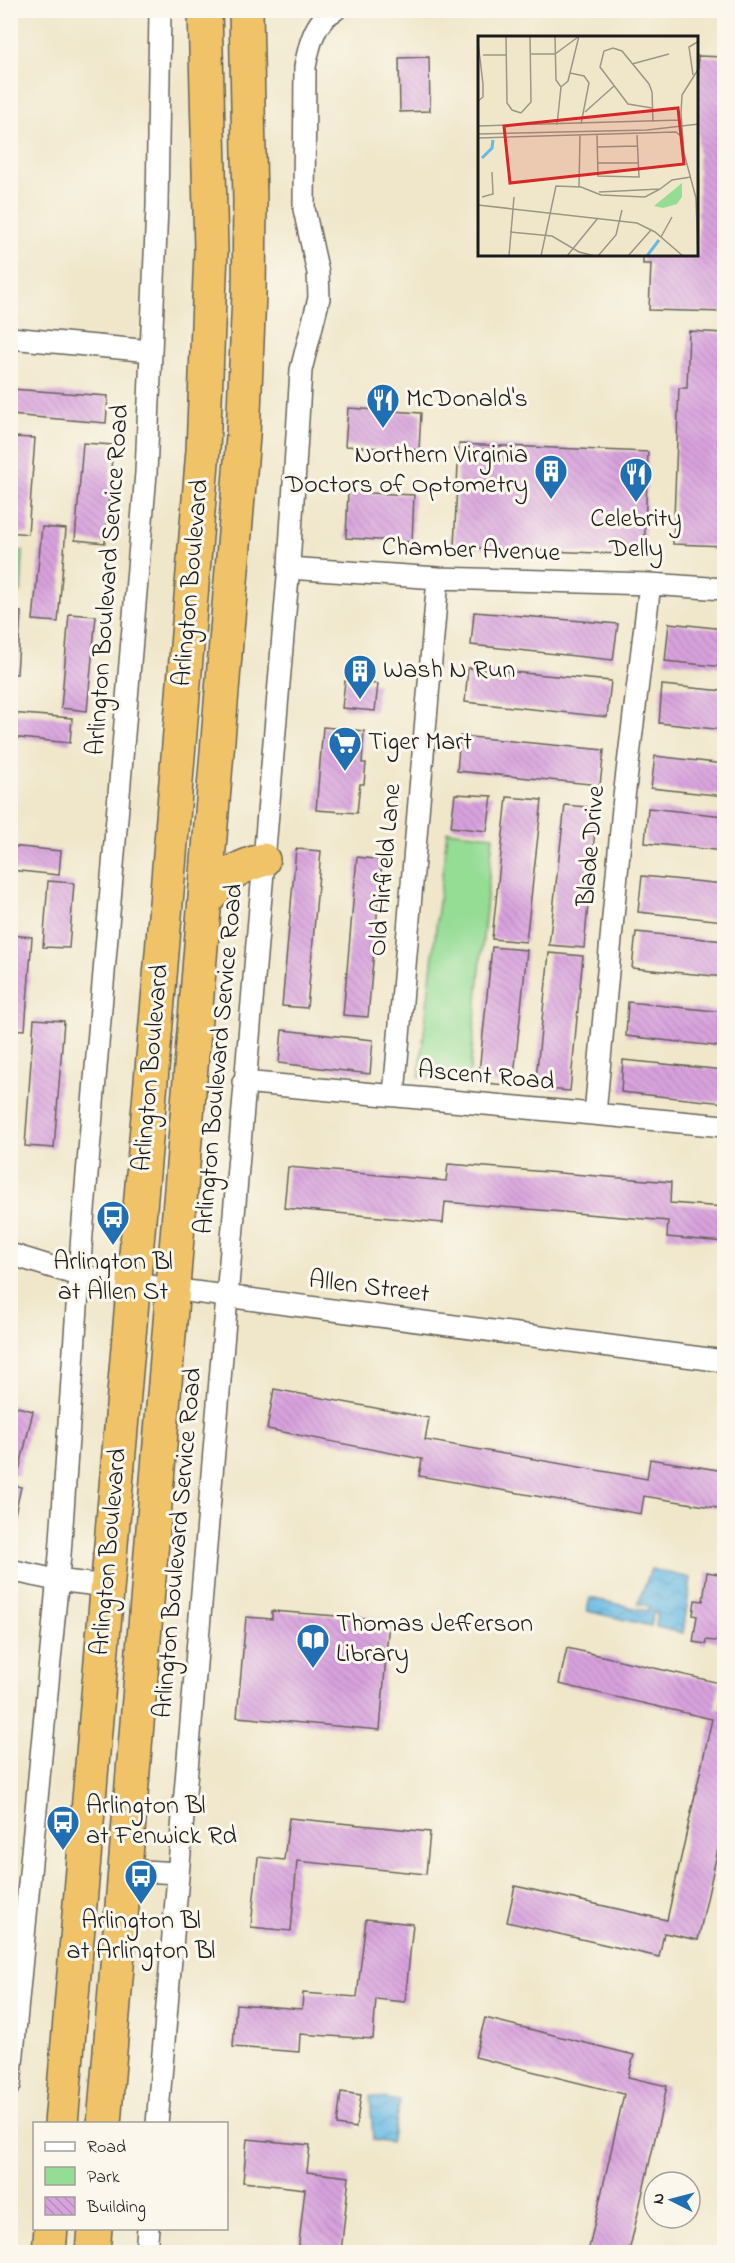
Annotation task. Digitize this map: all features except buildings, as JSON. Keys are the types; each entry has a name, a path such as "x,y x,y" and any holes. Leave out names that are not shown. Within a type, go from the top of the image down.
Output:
{"highway":[{"name":"Arlington Boulevard","path":"61,2122 203,450 211,251 205,10"},
{"name":"Arlington Boulevard","path":"104,2122 243,436 250,202 246,10"},
{"path":"213,817 223,835 236,847 263,860"},
{"path":"206,901 222,879 242,867 263,860"},
{"path":"49,2253 51,2230"},
{"path":"93,2253 95,2230"}],"street":[{"name":"Arlington Boulevard Service Road","path":"11,2082 12,2045 60,1555 81,1276 82,1234 147,462 157,207 160,10"},
{"name":"Arlington Boulevard Service Road","path":"157,2122 288,568 301,370 319,298 318,273 304,209 305,67 315,29 335,10"},
{"path":"10,338 151,351"},
{"name":"Chamber Avenue","path":"288,568 438,578 650,584 724,589"},
{"name":"Old Airfield Lane","path":"394,1095 438,578"},
{"name":"Blade Drive","path":"595,1114 624,797 650,584"},
{"name":"Ascent Road","path":"243,1082 724,1126"},
{"name":"Allen Street","path":"10,1254 81,1276 133,1284 724,1361"},
{"path":"10,1570 56,1580 107,1586"},
{"path":"125,1870 178,1873"},
{"path":"147,2253 148,2230"}],"green space":[{"path":"10,551 23,551 21,592 11,592"},
{"path":"447,831 493,836 469,1082 419,1077"}],"water":[{"path":"651,1569 691,1578 683,1633 656,1627 657,1613 653,1613 651,1626 587,1611 590,1598 648,1611 649,1606 638,1604"},
{"path":"370,2096 400,2101 391,2143 373,2140"}],"place":[{"name":"McDonald's","path":"383,429"},
{"name":"Northern Virginia Doctors of Optometry","path":"551,500"},
{"name":"Celebrity Delly","path":"636,503"},
{"name":"Wash N Run","path":"360,700"},
{"name":"Tiger Mart","path":"345,772"},
{"name":"Arlington Bl at Allen St","path":"113,1246"},
{"name":"Thomas Jefferson Library","path":"313,1669"},
{"name":"Arlington Bl at Fenwick Rd","path":"63,1851"},
{"name":"Arlington Bl at Arlington Bl","path":"141,1905"}]}
